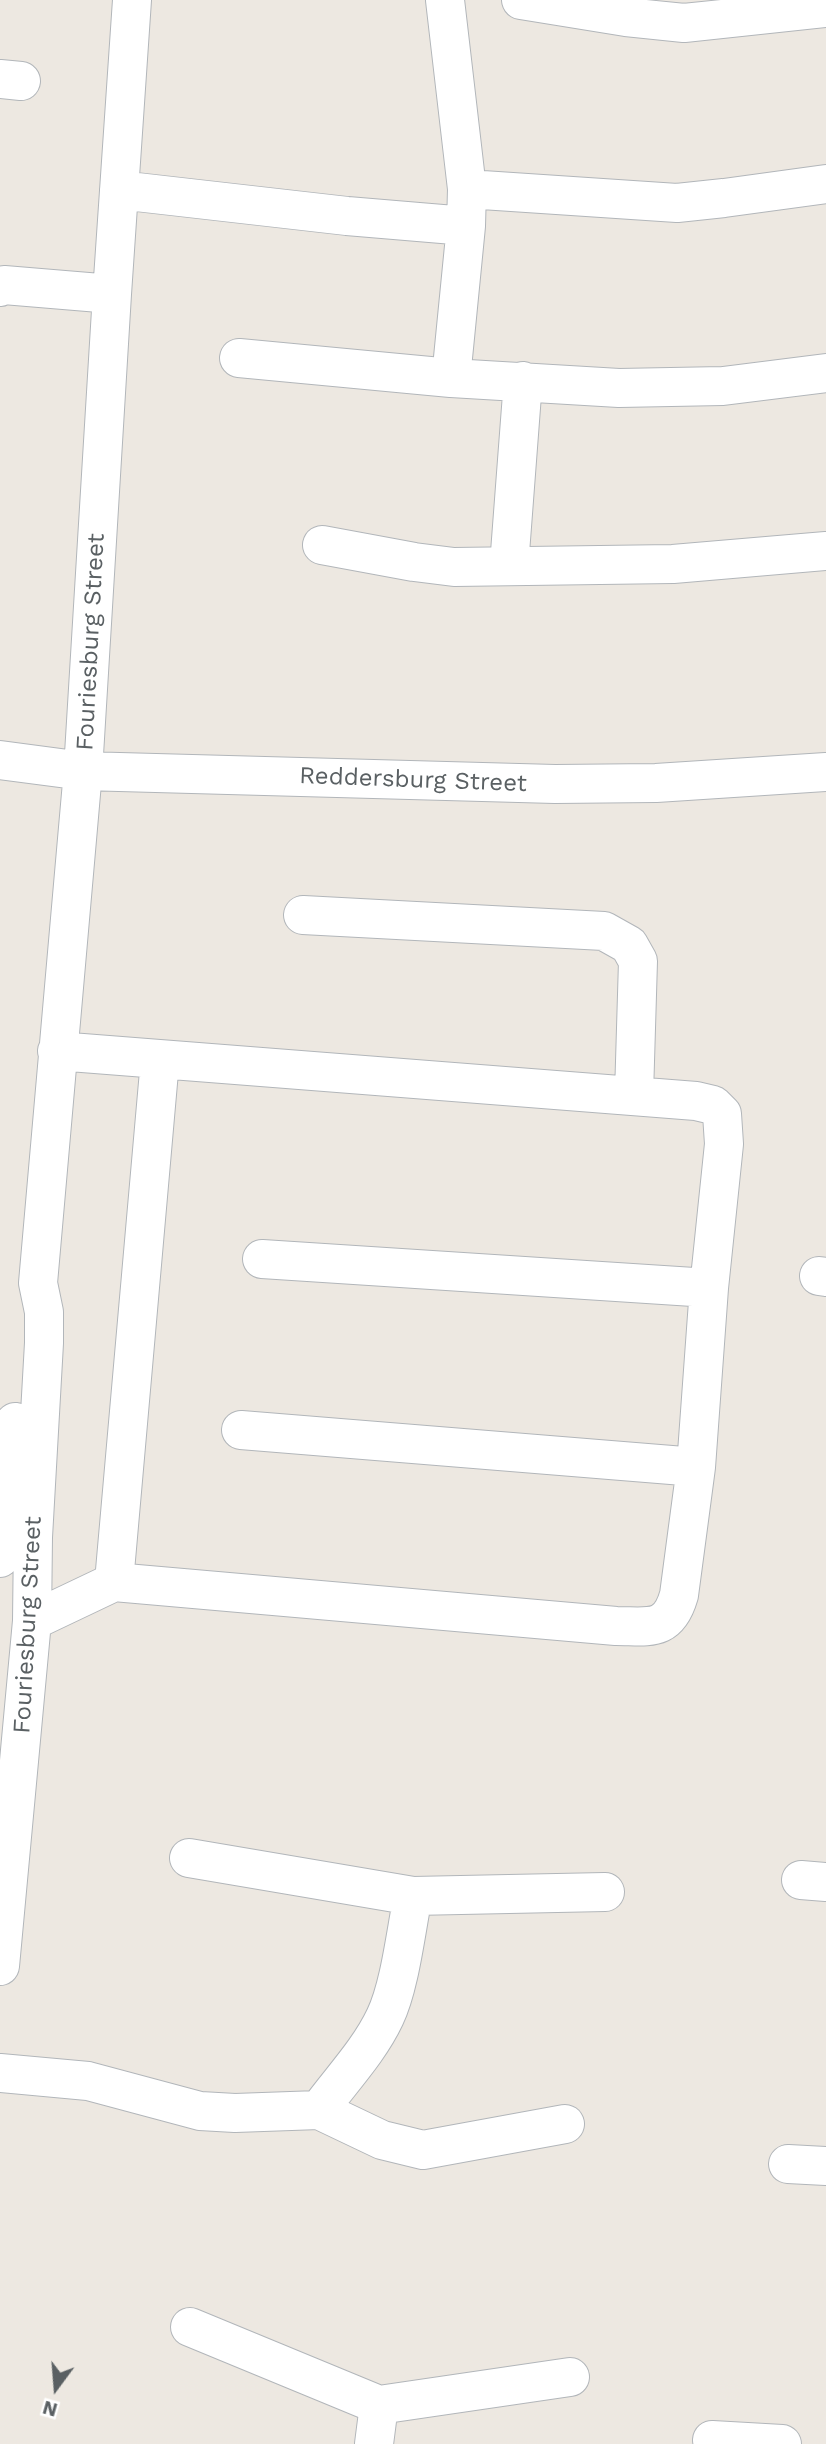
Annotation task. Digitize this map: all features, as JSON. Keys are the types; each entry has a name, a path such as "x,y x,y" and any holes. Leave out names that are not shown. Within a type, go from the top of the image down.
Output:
{"street":[{"name":"Fouriesburg Street","path":"0,1558 25,1329 28,1309 38,1283 83,771 132,0"},
{"path":"445,0 466,207 451,378"},
{"path":"521,0 626,18 684,23 826,9"},
{"path":"119,190 347,216 466,207 677,202 826,184"},
{"path":"1,285 112,294"},
{"path":"239,358 451,378 619,388 723,386 826,373"},
{"path":"509,566 523,381"},
{"path":"322,545 454,567 673,564 826,551"},
{"name":"Reddersburg Street","path":"0,760 83,771 555,784 656,783 826,772"},
{"path":"303,915 604,931 629,945 638,961 634,1095"},
{"path":"32,1621 114,1582 616,1626 655,1626 668,1619 679,1595 696,1468 709,1288 724,1144 722,1114 708,1103 57,1051"},
{"path":"114,1582 160,1059"},
{"path":"262,1259 709,1288"},
{"name":"Fouriesburg Street","path":"0,1966 32,1621 33,1537 44,1343 44,1312 38,1283"},
{"path":"242,1430 696,1468"},
{"path":"189,1858 413,1896 606,1892"},
{"path":"319,2110 386,2015 413,1896"},
{"path":"0,2073 88,2081 200,2110 235,2113 319,2110 382,2140 423,2150 565,2124"},
{"path":"788,2164 826,2166"},
{"path":"190,2327 379,2405 570,2377"},
{"path":"374,2444 379,2405"},
{"path":"712,2440 782,2444"}]}
